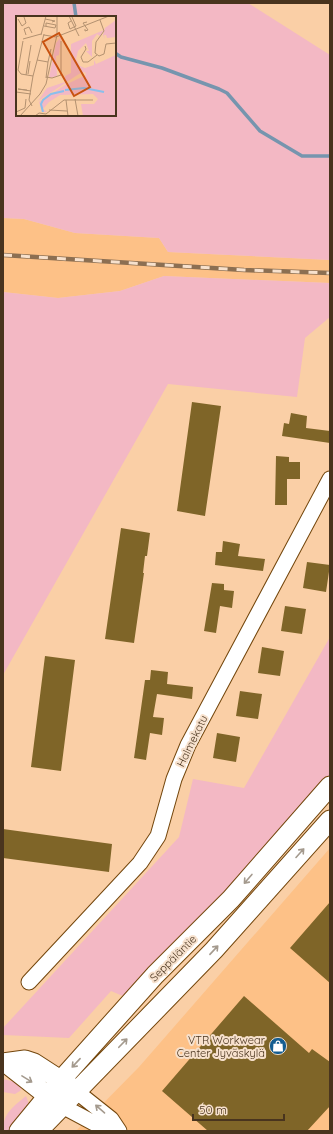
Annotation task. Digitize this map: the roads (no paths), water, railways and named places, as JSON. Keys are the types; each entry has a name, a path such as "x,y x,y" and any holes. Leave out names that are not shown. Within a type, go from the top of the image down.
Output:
{"main road":[{"name":"Seppäläntie","path":"38,1131 55,1101 61,1080 155,976 231,899 330,786"},
{"name":"Seppäläntie","path":"19,1131 55,1101 77,1092 214,950 330,820"},
{"path":"4,1063 25,1060 34,1063 77,1092"},
{"path":"4,1063 55,1101"}],"street":[{"name":"Halmekatu","path":"29,982 140,863 158,836 174,779 188,745 330,479"},
{"path":"77,1092 111,1119 119,1131"},
{"path":"55,1101 109,1131"}],"waterway":[{"path":"74,3 76,16"},
{"path":"116,54 121,57 162,68 219,89 227,93 260,131 302,156 330,156"}],"railway":[{"path":"3,255 244,270 330,273"}],"place":[{"name":"VTR Workwear Center Jyväskylä","path":"278,1046"}]}
